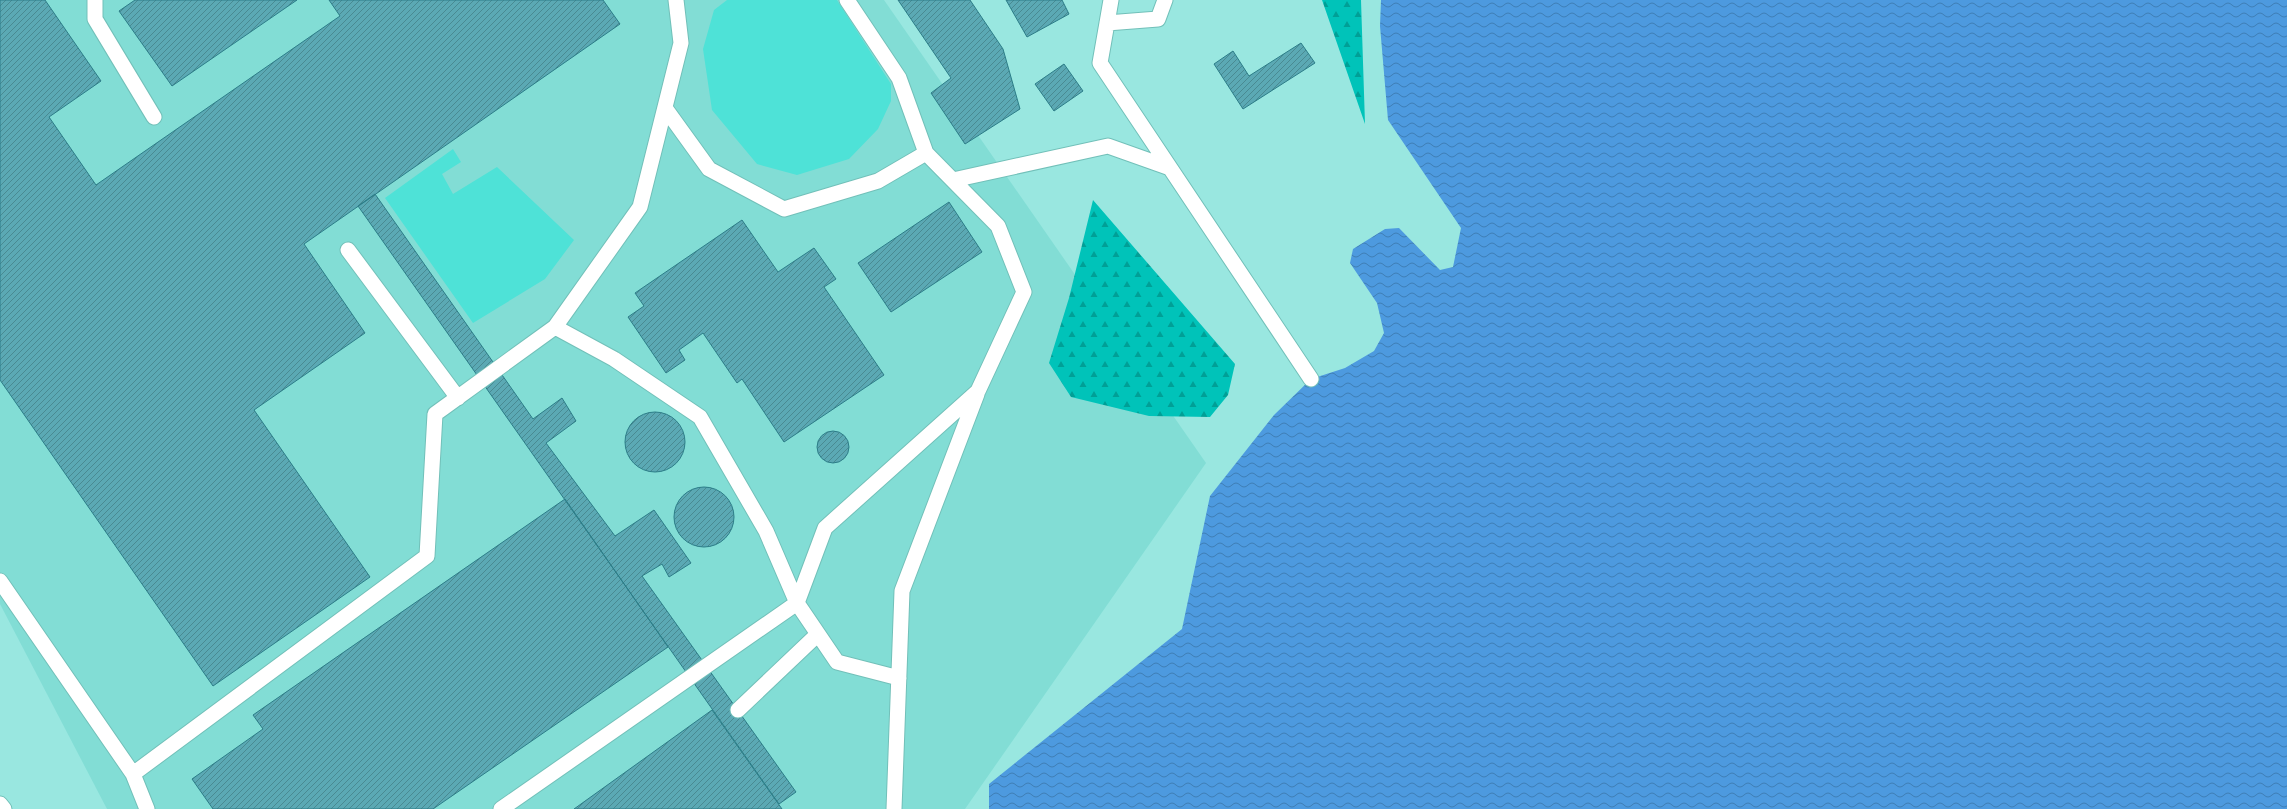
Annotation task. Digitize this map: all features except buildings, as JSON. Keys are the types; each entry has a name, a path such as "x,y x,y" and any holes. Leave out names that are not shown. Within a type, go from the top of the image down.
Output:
{"lane":[{"path":"95,0 95,19 154,117"},
{"path":"133,774 427,556 435,414 555,327 640,207 681,43 676,0"},
{"path":"848,0 898,78 926,153 998,226 1024,292 978,391 902,591 894,809"},
{"path":"1111,0 1100,63 1311,379"},
{"path":"1106,23 1158,19 1165,0"},
{"path":"665,108 709,169 784,209 878,181 926,153"},
{"path":"953,180 1108,146 1170,168"},
{"path":"348,250 458,398"},
{"path":"555,327 614,359 700,417 766,531 797,603 837,662 899,678"},
{"path":"501,809 797,603 825,528 978,391"},
{"path":"0,581 133,774 147,809"},
{"path":"738,710 818,634"},
{"path":"0,804 4,809"}],"shaded area":[{"path":"0,0 884,0 1206,463 965,809 107,809 0,604"},
{"path":"727,0 837,0 891,84 891,101 878,129 849,159 797,175 757,164 712,110 703,49 714,10"},
{"path":"453,149 461,162 442,174 453,194 497,167 574,240 545,279 473,323 385,198"}],"green space":[{"path":"1322,0 1361,0 1365,124"},
{"path":"1093,200 1235,364 1228,395 1210,417 1149,416 1071,397 1049,363 1069,298"}],"water":[{"path":"1381,0 2287,0 2287,809 989,809 989,784 1182,629 1210,496 1274,415 1311,379 1345,368 1374,351 1384,333 1377,303 1350,263 1353,249 1385,229 1399,228 1440,270 1453,267 1461,228 1388,120 1380,26"}]}
